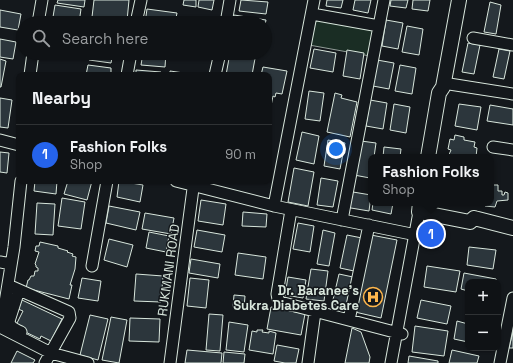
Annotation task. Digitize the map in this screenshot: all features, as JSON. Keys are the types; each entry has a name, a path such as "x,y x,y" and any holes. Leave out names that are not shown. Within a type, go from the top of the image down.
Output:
{"main road":[{"path":"429,154 439,93 443,85 459,0"},
{"path":"436,154 446,94 443,85"},
{"path":"424,206 471,213 474,218 513,228"}],"street":[{"path":"39,16 42,0"},
{"path":"138,16 141,0"},
{"path":"227,16 230,0"},
{"path":"274,206 314,0"},
{"path":"342,220 384,0"},
{"path":"312,14 379,26"},
{"path":"473,38 513,45"},
{"path":"30,72 32,60"},
{"path":"128,72 130,60"},
{"path":"216,72 218,60"},
{"path":"443,85 513,94"},
{"path":"0,140 16,144"},
{"path":"493,147 513,150"},
{"path":"20,184 6,263 8,285 2,305 0,327 50,355 88,363"},
{"path":"92,266 106,184"},
{"name":"RUKMANI ROAD","path":"170,363 194,184"},
{"path":"197,184 291,210 417,235"},
{"path":"391,363 399,333 417,235 424,206"},
{"path":"291,210 277,294 280,302 399,333"},
{"path":"349,320 369,225"},
{"path":"8,285 69,312 70,318 50,355"},
{"path":"19,290 10,325 50,355"},
{"path":"513,298 501,360 513,359"},
{"path":"308,363 315,312"},
{"path":"396,363 399,333"}],"green space":[{"path":"314,16 376,27 370,56 309,45"}],"building":[{"path":"58,0 85,0 84,7 57,3"},
{"path":"94,0 129,0 127,16 92,16"},
{"path":"184,0 196,0 196,7 183,5"},
{"path":"199,0 214,0 212,10 198,7"},
{"path":"241,0 268,2 266,14 239,11"},
{"path":"327,0 343,0 341,8 326,6"},
{"path":"355,0 371,0 368,13 353,10"},
{"path":"391,0 408,0 406,8 390,6"},
{"path":"413,0 430,0 428,11 412,9"},
{"path":"490,2 501,5 496,34 484,32"},
{"path":"55,5 81,9 80,16 53,16"},
{"path":"147,9 177,13 176,16 146,16"},
{"path":"0,10 21,14 21,16 16,16 16,30 0,27"},
{"path":"386,20 403,23 398,49 382,46"},
{"path":"407,26 423,29 419,55 402,52"},
{"path":"0,39 16,42 13,59 0,57"},
{"path":"468,43 480,45 474,74 462,72"},
{"path":"314,49 336,53 333,72 310,68"},
{"path":"499,49 510,51 504,79 493,77"},
{"path":"347,50 364,53 360,79 343,76"},
{"path":"0,59 6,61 1,87 0,87"},
{"path":"89,60 112,60 111,63"},
{"path":"142,60 166,60 165,67 141,65"},
{"path":"229,60 255,60 253,72 227,72"},
{"path":"377,60 394,63 389,89 373,86"},
{"path":"88,65 111,68 111,72 87,72"},
{"path":"400,65 416,68 412,94 395,91"},
{"path":"263,67 287,71 282,94 276,93 275,97 273,96 272,101 272,72 262,72"},
{"path":"136,70 161,72 136,72"},
{"path":"309,91 324,93 320,121 305,119"},
{"path":"335,93 342,95 341,98 357,102 350,137 327,132"},
{"path":"0,98 12,100 8,128 0,127"},
{"path":"370,100 387,103 383,129 366,126"},
{"path":"394,104 410,107 406,133 390,130"},
{"path":"459,104 481,107 477,130 455,126"},
{"path":"490,105 513,109 513,125 487,121"},
{"path":"302,132 319,136 314,164 296,160"},
{"path":"455,135 464,137 464,140 475,142 474,147 477,148 476,154 449,154 451,150 448,149 450,139 454,140"},
{"path":"328,140 345,143 340,169 324,166"},
{"path":"361,141 376,143 374,154 368,154 368,178 354,175"},
{"path":"384,147 401,149 400,154 383,154"},
{"path":"0,152 9,153 7,173 0,172"},
{"path":"294,168 314,172 308,206 288,202"},
{"path":"321,178 338,181 333,207 317,205"},
{"path":"35,184 57,184 56,194 34,191"},
{"path":"67,184 91,184 87,200 64,194"},
{"path":"119,184 143,185 140,202 117,197"},
{"path":"494,185 498,185 498,191 502,191 502,195 504,195 505,192 508,193 508,200 497,201 495,207 485,206 494,206"},
{"path":"347,191 368,194 369,211 345,207"},
{"path":"62,198 85,202 81,229 58,226"},
{"path":"201,200 226,204 223,225 198,221"},
{"path":"37,203 55,204 53,235 35,234"},
{"path":"109,206 140,212 136,230 106,223"},
{"path":"373,206 392,206 391,214 372,210"},
{"path":"243,212 267,214 266,227 242,226"},
{"path":"145,213 174,218 171,234 142,229"},
{"path":"298,223 314,226 310,252 293,249"},
{"path":"197,230 225,235 222,252 194,247"},
{"path":"323,230 335,233 329,266 317,264"},
{"path":"149,232 169,236 166,252 146,248"},
{"path":"347,235 362,238 354,271 340,268"},
{"path":"371,235 397,240 381,318 355,312"},
{"path":"109,239 133,245 127,267 104,260"},
{"path":"40,242 58,246 58,248 68,251 67,252 73,254 72,256 76,257 75,269 70,285 72,285 69,299 26,288 28,280 31,276 34,276 35,271 38,271 35,264 39,252 35,251 36,246 39,246"},
{"path":"469,247 496,250 493,269 467,265"},
{"path":"238,253 266,257 263,279 235,275"},
{"path":"191,259 220,264 218,278 189,273"},
{"path":"427,266 460,271 456,292 424,287"},
{"path":"311,269 328,271 324,301 306,299"},
{"path":"464,273 496,279 465,279 465,290 461,289"},
{"path":"136,274 163,276 161,302 134,301"},
{"path":"339,274 353,277 346,307 332,304"},
{"path":"288,277 306,280 303,298 285,295"},
{"path":"82,278 101,281 98,301 78,298"},
{"path":"190,278 209,280 206,308 187,306"},
{"path":"234,295 245,296 244,308 233,307"},
{"path":"22,300 62,319 51,341 41,336 40,339 15,327 23,311 18,309"},
{"path":"421,300 451,306 447,324 417,318"},
{"path":"271,307 305,314 301,335 267,329"},
{"path":"209,314 223,315 220,351 206,350"},
{"path":"90,315 108,319 98,360 80,355"},
{"path":"111,317 127,320 119,363 102,360"},
{"path":"130,318 160,319 159,342 129,341"},
{"path":"457,321 465,323 465,341 454,339"},
{"path":"229,322 248,325 244,352 226,350"},
{"path":"415,326 448,331 444,356 412,352"},
{"path":"352,328 361,332 370,357 369,363 345,363"},
{"path":"257,330 276,333 273,354 249,350 252,331 257,332"},
{"path":"513,332 513,348 509,348"},
{"path":"277,345 299,349 296,363 274,361"},
{"path":"187,350 222,353 221,363 185,363"},
{"path":"452,350 479,356 477,363 449,363"},
{"path":"17,351 35,360 33,363 11,363"},
{"path":"224,352 245,354 244,363 223,363"},
{"path":"409,356 438,361 438,363 408,363"}],"place":[{"name":"Fashion Folks","path":"431,234"},
{"name":"Dr. Baranee's Sukra Diabetes Care","path":"373,297"}]}
